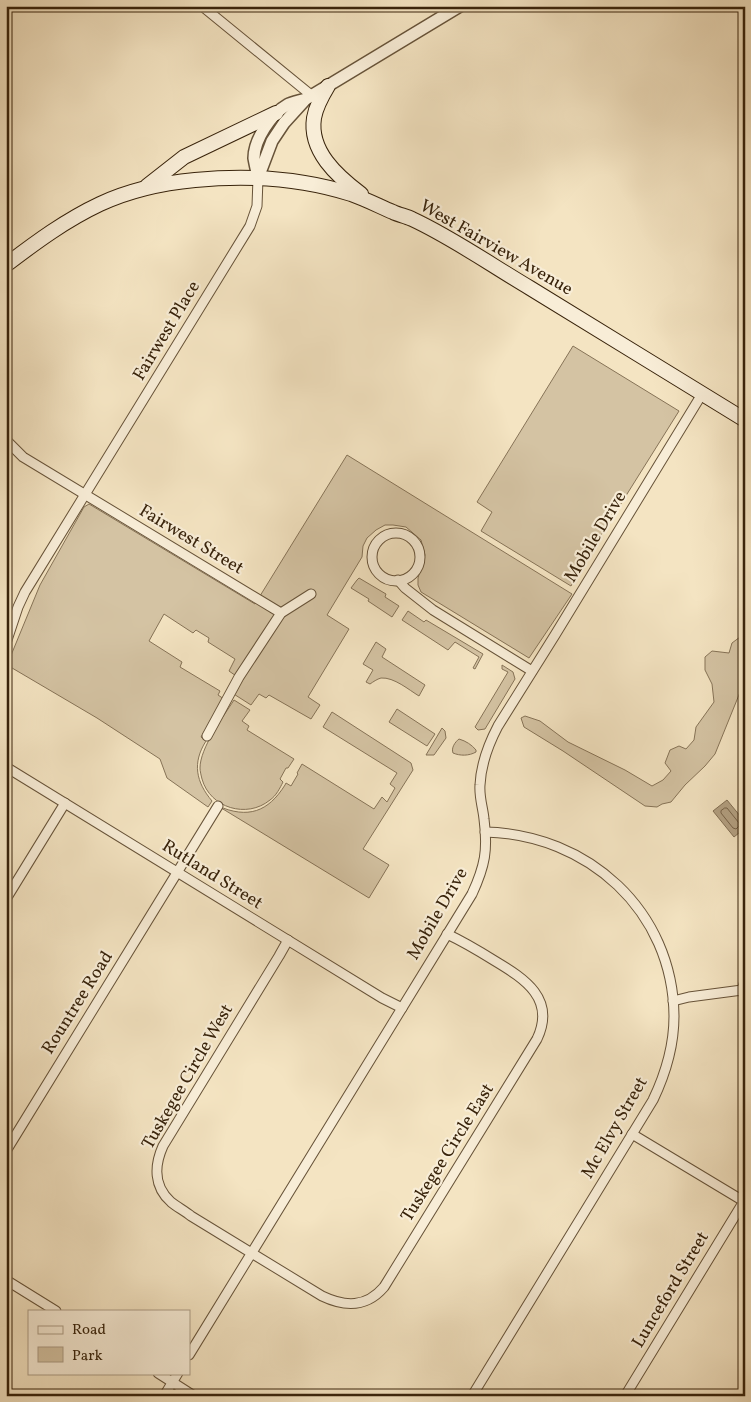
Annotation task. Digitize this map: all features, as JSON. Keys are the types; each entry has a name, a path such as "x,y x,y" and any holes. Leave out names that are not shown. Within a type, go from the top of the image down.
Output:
{"main road":[{"path":"328,86 314,117 314,137 318,148 339,178 369,201"},
{"path":"6,265 40,239 70,220 101,204 144,188 184,157 276,113"},
{"name":"West Fairview Avenue","path":"144,188 174,182 213,178 278,179 322,186 369,201 411,218 449,238 745,420"}],"street":[{"path":"202,6 308,97"},
{"path":"258,178 254,159 256,149 266,126 276,113 288,104 308,97 328,86 453,8"},
{"path":"258,178 272,142 284,123 308,97"},
{"name":"Fairwest Place","path":"85,495 250,226 257,206 258,178"},
{"name":"Mobile Drive","path":"190,1353 472,894 480,877 486,849 480,786 482,768 498,726 702,394"},
{"name":"Fairwest Street","path":"6,440 23,457 281,613"},
{"path":"6,643 25,592 85,495"},
{"path":"398,580 407,578 415,571 420,562 420,553 416,543 409,536 400,533 390,534 381,538 375,546 372,555 374,565 380,574 388,579 398,580 405,588 433,610 532,671"},
{"path":"207,736 239,677 281,613 311,594"},
{"name":"Rutland Street","path":"6,767 382,998 402,1008"},
{"path":"6,899 65,803"},
{"name":"Rountree Road","path":"6,1151 218,806"},
{"name":"Mc Elvy Street","path":"472,1396 653,1100 666,1070 674,1017 668,971 656,938 636,906 613,881 586,861 552,844 520,835 485,832"},
{"name":"Tuskegee Circle East","path":"252,1253 332,1301 356,1304 370,1299 380,1291 391,1275 532,1047 540,1033 543,1017 540,1001 532,988 511,971 447,934"},
{"name":"Tuskegee Circle West","path":"252,1253 171,1202 160,1186 156,1166 163,1146 288,940"},
{"path":"673,1001 689,997 744,990"},
{"path":"632,1134 744,1202"},
{"name":"Lunceford Street","path":"626,1396 744,1202"},
{"path":"6,1280 54,1310"},
{"path":"160,1374 194,1396"},
{"path":"164,1396 177,1374"}],"green space":[{"path":"573,346 679,411 602,534 592,540 586,549 586,560 571,586 481,531 492,512 477,502"},
{"path":"347,455 572,594 529,658 421,592 418,578 425,555 421,540 406,527 393,525 385,525 367,538 363,546 362,557 327,615 349,629 308,697 320,705 311,719 269,695 266,698 259,694 251,705 229,691 239,678 229,671 235,659 208,642 209,638 196,630 193,633 164,614 149,641 182,662 180,667 220,691 218,695 224,699 201,737 206,741 199,757 198,772 202,787 212,801 208,807 167,778 160,759 97,718 7,665 40,585 84,507 89,504 255,604"},
{"path":"359,578 386,594 385,597 399,606 392,617 351,588"},
{"path":"408,611 424,622 426,620 483,654 475,669 473,668 479,657 455,642 448,650 402,620"},
{"path":"740,637 745,638 745,680 715,754 671,802 657,807 645,806 524,727 521,718 525,716 540,721 568,742 625,770 652,786 663,780 671,771 665,763 670,750 679,746 686,749 694,740 696,727 714,702 712,684 705,670 705,657 712,651 729,653 732,643"},
{"path":"376,642 386,649 382,657 425,685 419,696 401,684 386,678 381,678 370,684 366,682 373,670 363,664"},
{"path":"502,665 513,672 515,679 485,729 478,730 475,727 508,672 502,669"},
{"path":"234,700 250,710 242,721 249,726 247,730 294,759 280,779 283,782 278,792 261,806 251,809 230,808 221,803 206,789 200,772 201,760 208,742"},
{"path":"397,709 435,734 427,746 389,722"},
{"path":"332,712 411,763 413,770 363,849 389,865 369,898 218,806 239,812 256,811 264,807 272,802 286,783 291,786 302,764 374,809 382,797 387,802 395,788 390,784 397,773 323,727"},
{"path":"442,728 445,731 446,738 434,755 426,755"},
{"path":"459,739 471,745 476,752 464,755 453,753 454,745"}],"water":[{"path":"727,800 745,822 745,828 734,837 713,811"}]}
